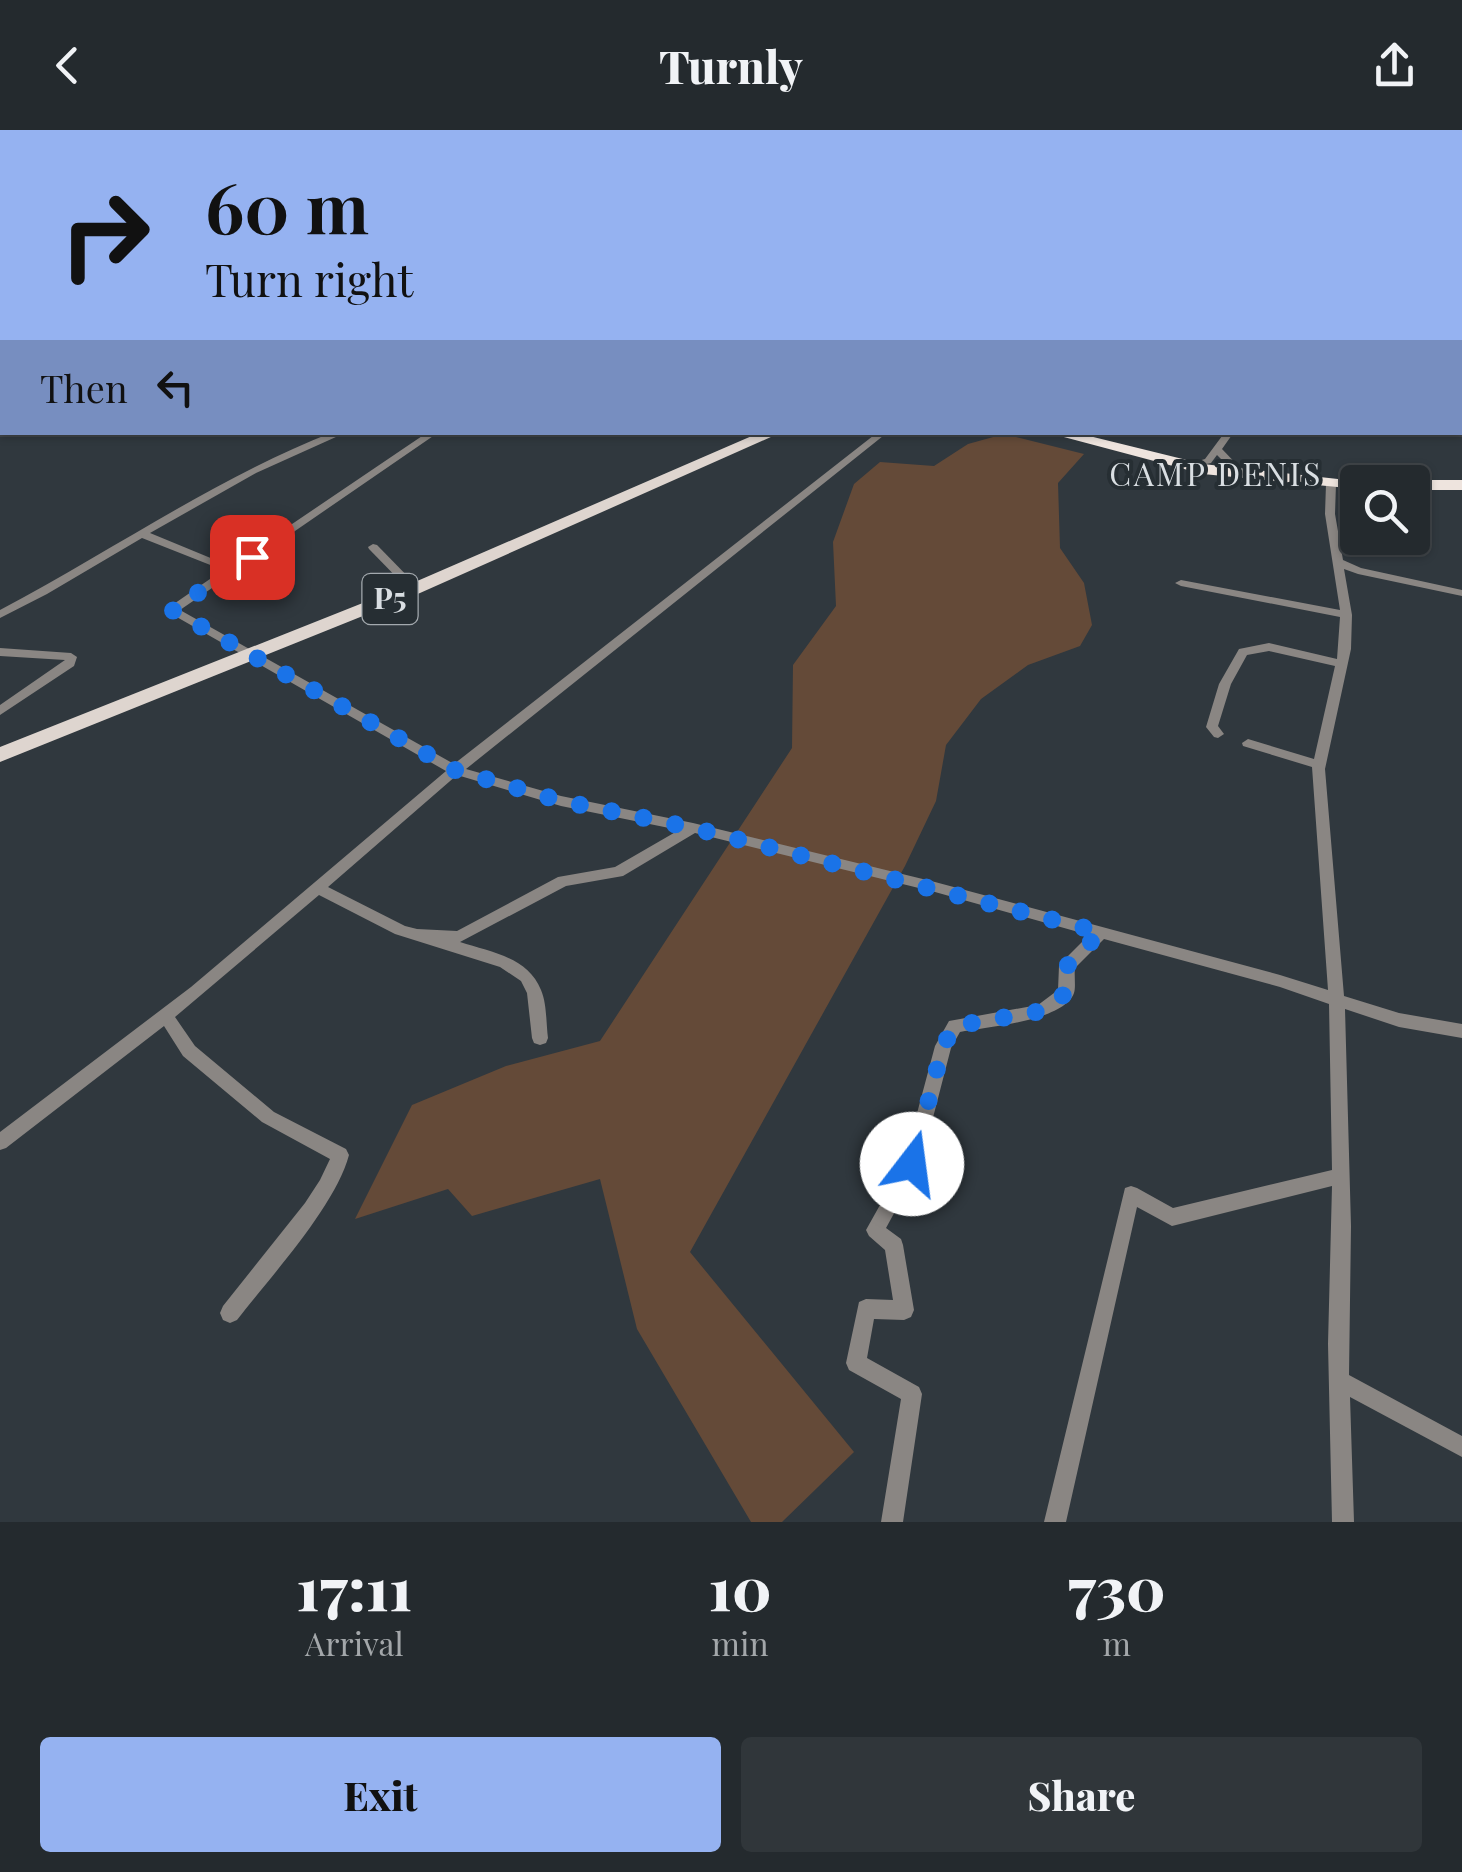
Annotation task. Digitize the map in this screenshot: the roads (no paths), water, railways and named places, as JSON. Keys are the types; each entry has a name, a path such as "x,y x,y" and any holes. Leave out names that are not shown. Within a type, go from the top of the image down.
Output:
{"highway":[{"path":"1064,435 1190,466 1340,484"},
{"path":"1430,486 1462,486"}],"main road":[{"name":"P5","path":"0,756 414,589 768,435"}],"street":[{"path":"0,615 78,574 248,470 336,435"},
{"path":"431,435 172,610 256,654 304,688 455,770 561,801 693,828 1101,932 1280,981 1399,1020 1462,1031"},
{"path":"0,1142 165,1016 455,770 880,435"},
{"path":"1190,466 1208,460 1228,435"},
{"path":"1218,451 1240,474"},
{"path":"1331,484 1330,514 1346,615 1343,664 1318,765 1338,1001 1341,1176 1337,1290 1344,1522"},
{"path":"140,534 232,570"},
{"path":"373,547 414,589"},
{"path":"1339,568 1462,594"},
{"path":"1181,583 1346,615"},
{"path":"1218,734 1212,727 1225,684 1243,652 1269,647 1343,664"},
{"path":"0,652 71,657 70,664 0,711"},
{"path":"1248,743 1318,765"},
{"path":"418,935 459,937 562,881 618,872 693,828"},
{"path":"317,888 376,920 505,962 526,976 536,994 540,1038"},
{"path":"892,1522 912,1394 856,1363 866,1309 904,1310 894,1245 874,1230 912,1164 943,1046 955,1026 1042,1011 1066,993 1067,966 1101,932"},
{"path":"165,1016 189,1051 268,1116 340,1155 341,1163 315,1204 230,1313"},
{"path":"1055,1522 1131,1194 1172,1217 1341,1176"},
{"path":"1342,1382 1462,1447"}],"district":[{"name":"CAMP DENIS","path":"1216,475"}]}
